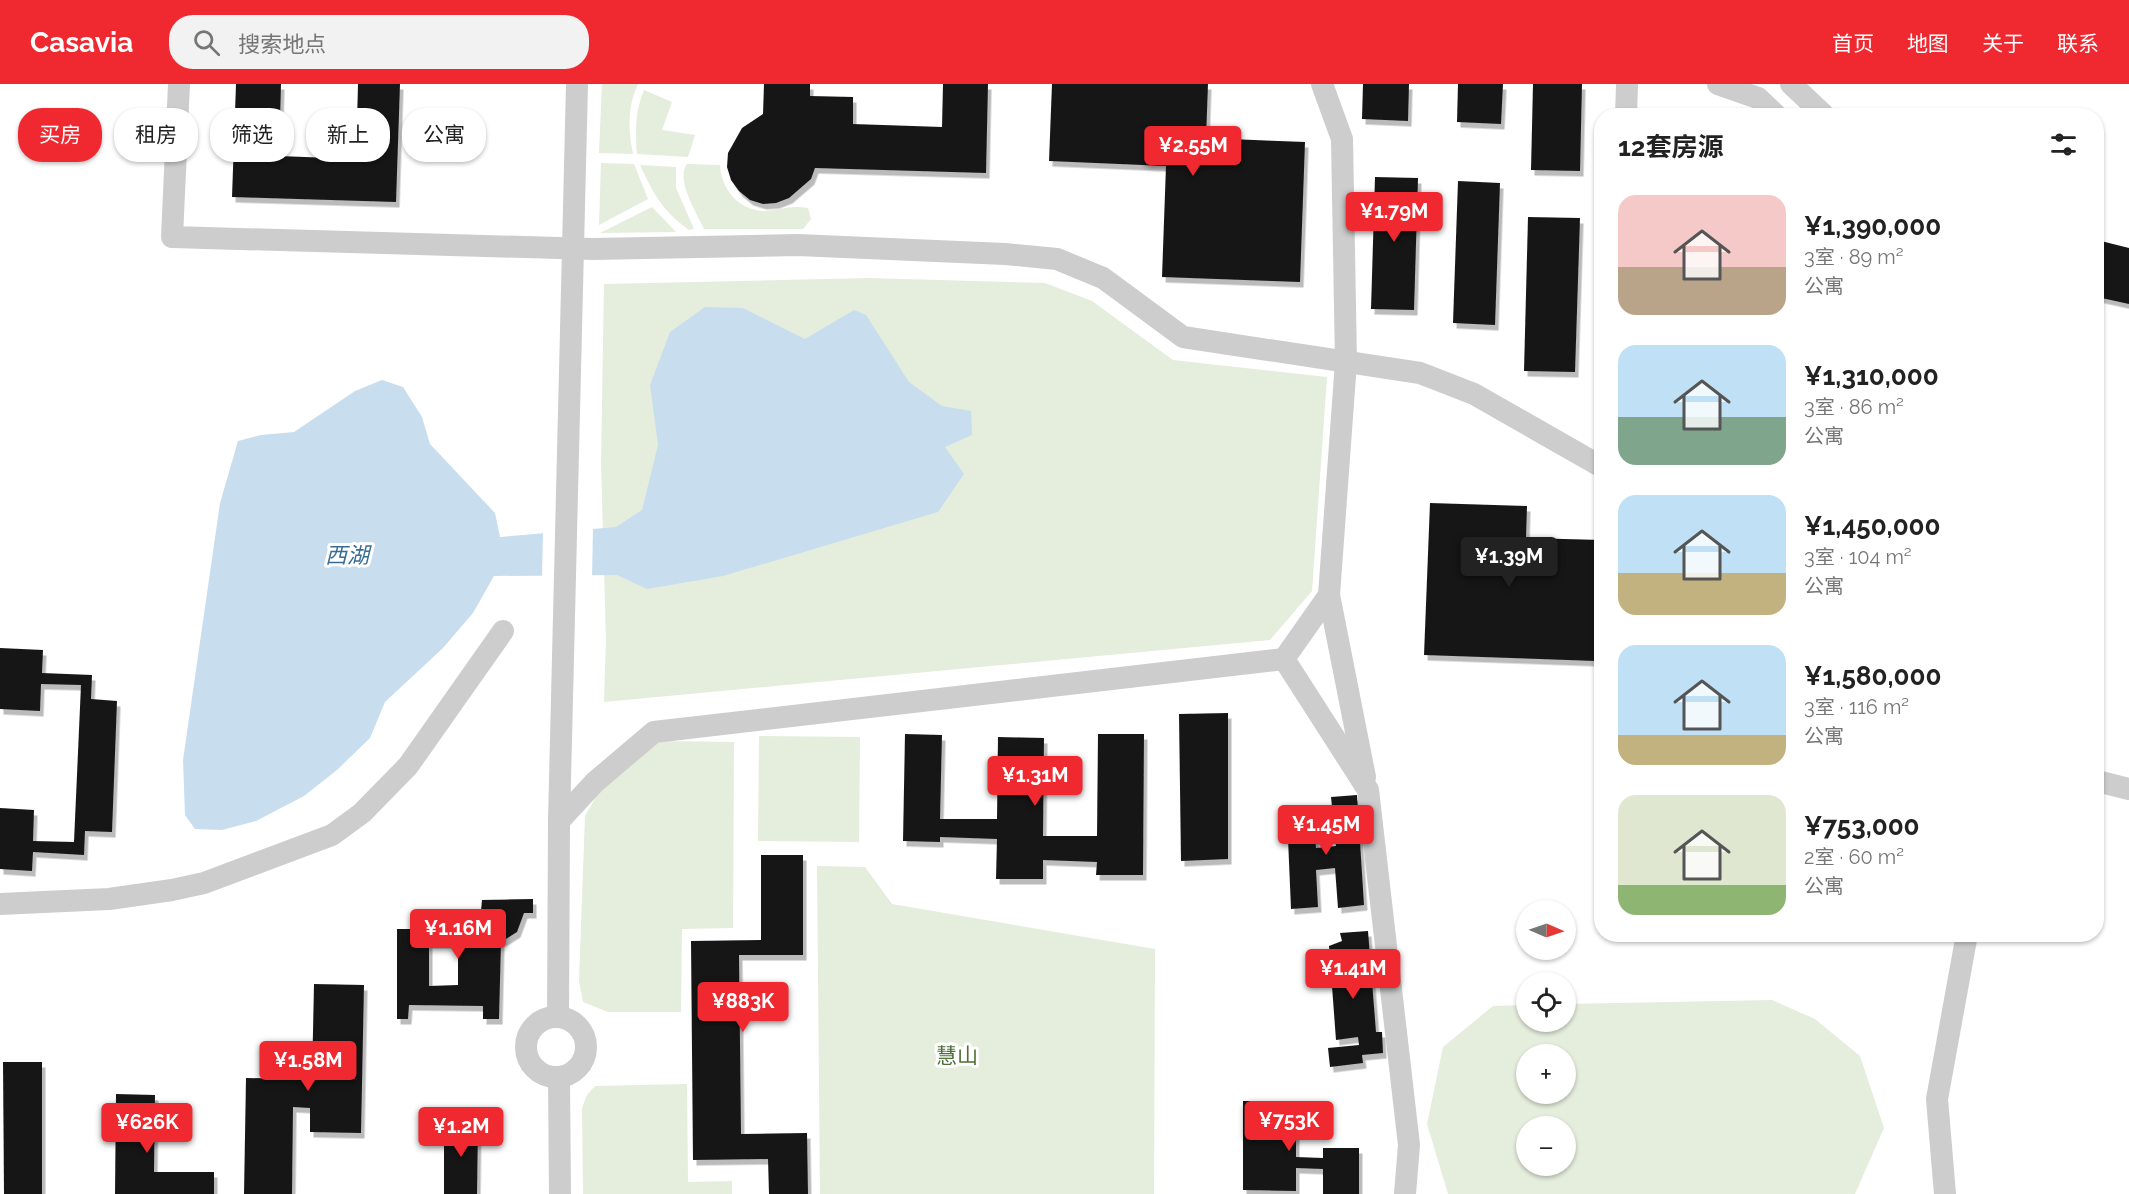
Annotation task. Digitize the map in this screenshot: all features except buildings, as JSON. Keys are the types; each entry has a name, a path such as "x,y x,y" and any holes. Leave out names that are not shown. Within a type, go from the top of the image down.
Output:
{"street":[{"path":"179,84 172,237 574,248 798,245 1005,254 1057,259 1103,278 1183,337 1420,373 1474,394 1594,462"},
{"path":"558,1017 559,821 577,84"},
{"path":"1322,84 1342,139 1346,362 1329,595 1368,790 1409,1144 1406,1194"},
{"path":"1626,108 1627,84"},
{"path":"1718,84 1758,98 1769,108"},
{"path":"1791,84 1816,108"},
{"path":"559,821 595,782 654,732 1284,659 1329,595"},
{"path":"0,904 109,899 172,890 204,883 333,835 362,813 408,766 503,630"},
{"path":"1284,659 1368,790"},
{"path":"2104,783 2129,789"},
{"path":"1945,1194 1936,1099 1965,942"},
{"path":"548,1017 558,1017 574,1022 580,1028 588,1047 577,1070 559,1078 540,1073 527,1057 525,1047 532,1028 548,1017"},
{"path":"559,1078 560,1194"}],"green space":[{"path":"602,84 638,84 632,101 630,119 633,154 599,153"},
{"path":"644,90 672,102 662,130 695,135 688,157 637,154 636,121"},
{"path":"601,163 634,164 648,199 599,225"},
{"path":"687,164 720,165 728,190 733,197 747,207 765,211 791,207 808,208 811,219 803,229 704,229 685,187 684,171"},
{"path":"640,165 676,167 676,188 694,229 689,230 665,209"},
{"path":"652,207 676,232 600,233"},
{"path":"869,278 1045,283 1092,301 1173,360 1327,377 1312,591 1270,640 604,702 606,640 601,463 604,284"},
{"path":"759,736 860,737 859,842 758,841"},
{"path":"659,741 734,742 733,928 682,929 681,1012 608,1012 583,1002 579,981 585,816 601,788"},
{"name":"慧山","path":"817,866 865,867 892,904 1155,949 1154,1194 820,1194"},
{"path":"1772,1000 1815,1019 1860,1056 1884,1128 1855,1194 1448,1194 1427,1124 1443,1047 1493,1006 1516,1005 1516,1032 1576,1032 1576,1004"},
{"path":"687,1084 688,1182 732,1181 732,1194 583,1194 582,1108 587,1095 595,1086"}],"water":[{"name":"西湖","path":"705,307 743,308 805,339 854,310 866,315 909,382 942,406 971,411 972,435 945,447 964,474 938,512 723,576 647,589 617,575 494,576 473,613 443,648 385,702 370,738 337,770 304,796 256,821 222,830 195,829 185,815 183,760 220,503 238,441 261,435 294,432 355,391 382,380 403,387 422,417 430,444 495,513 500,537 616,527 642,510 658,445 650,385 670,332"}],"pier":[{"path":"593,526 592,578 542,578 543,530"}]}
